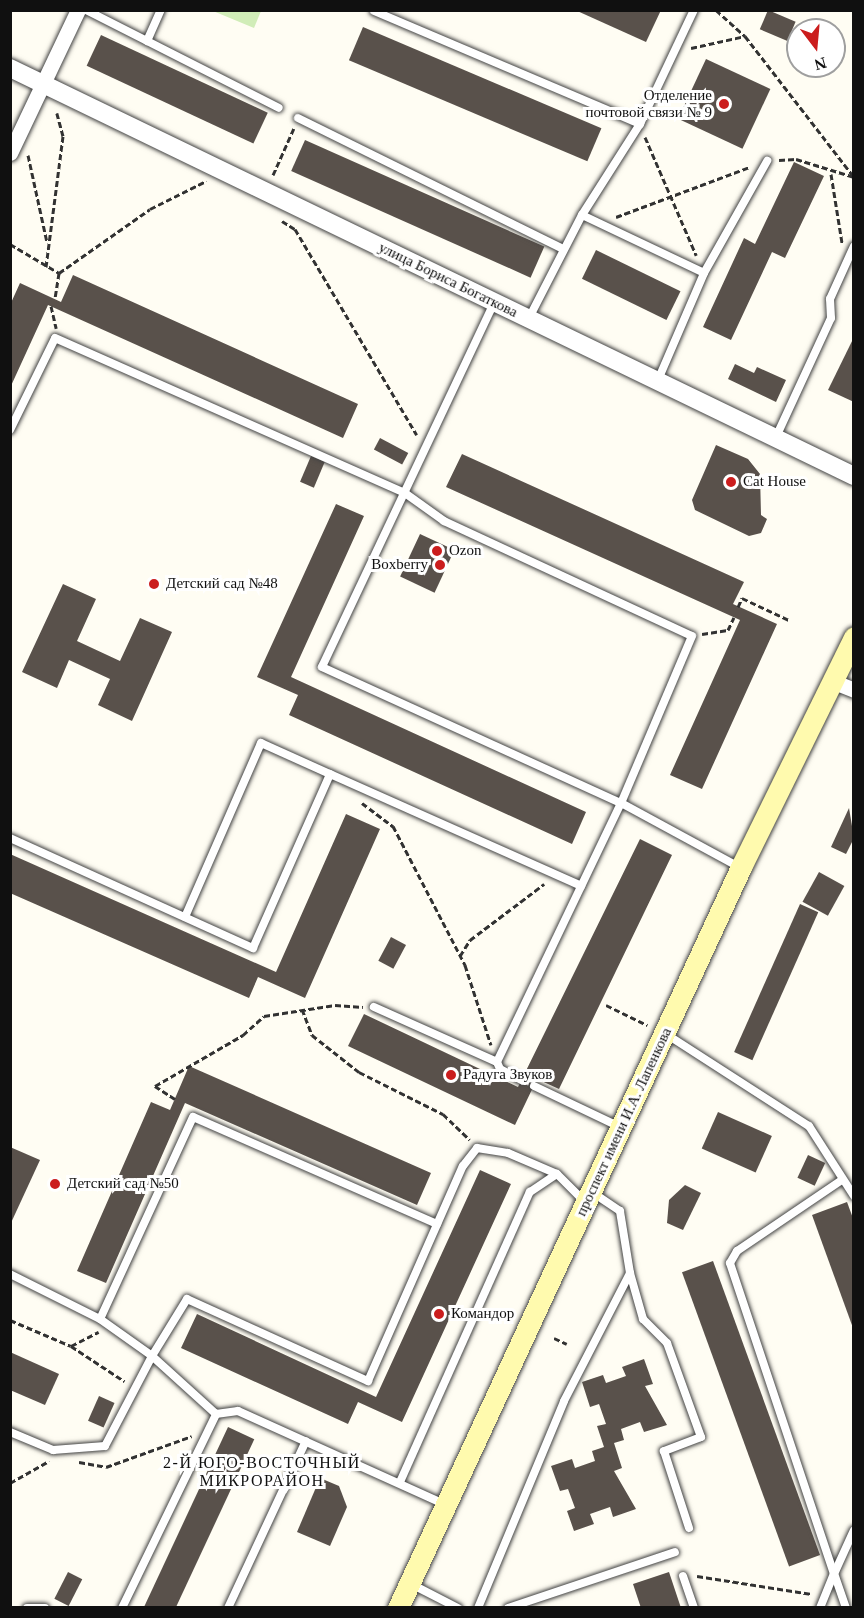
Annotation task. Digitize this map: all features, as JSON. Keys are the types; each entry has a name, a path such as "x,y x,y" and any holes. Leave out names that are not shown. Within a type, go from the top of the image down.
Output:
{"main road":[{"name":"проспект имени И.А. Лапенкова","path":"398,1608 448,1506 741,867 854,637"}],"street":[{"path":"10,153 78,10"},
{"name":"улица Бориса Богаткова","path":"10,69 219,167 494,305 658,380 854,476"},
{"path":"832,681 854,690"}],"lane":[{"path":"86,10 279,108"},
{"path":"147,41 161,10"},
{"path":"528,320 582,215 640,124 693,10"},
{"path":"374,11 640,124"},
{"path":"298,118 563,249"},
{"path":"658,380 704,273 767,161"},
{"path":"582,215 704,273"},
{"path":"776,437 831,318 830,298 854,246"},
{"path":"494,305 322,667 621,803 741,867"},
{"path":"10,430 55,338 405,493 444,521 692,636 621,803 497,1062"},
{"path":"185,917 261,743 581,886"},
{"path":"10,838 253,948 330,774"},
{"path":"374,1007 497,1062 500,1069 522,1080"},
{"path":"664,1034 809,1126 854,1196"},
{"path":"534,1086 621,1127"},
{"path":"100,1319 193,1117 437,1224"},
{"path":"10,1432 53,1450 105,1446 134,1387 187,1299 368,1381 437,1224 477,1148 508,1153 557,1174 589,1198 620,1211 630,1273 643,1319 667,1343 701,1437 664,1451 689,1528"},
{"path":"400,1482 530,1192 557,1174"},
{"path":"842,1180 737,1251 730,1263 846,1608"},
{"path":"477,1608 564,1401 630,1273"},
{"path":"10,1274 100,1319 107,1328 152,1356 216,1414 238,1411 400,1482 448,1506"},
{"path":"122,1608 216,1414"},
{"path":"228,1608 306,1441"},
{"path":"820,1608 854,1530"},
{"path":"508,1608 675,1552"},
{"path":"683,1576 694,1608"},
{"path":"410,1583 458,1608"},
{"path":"27,1608 45,1608"}],"path":[{"path":"716,10 745,36 854,177"},
{"path":"674,52 745,36"},
{"path":"46,267 63,136 57,113"},
{"path":"273,175 298,118"},
{"path":"640,124 704,273"},
{"path":"19,134 35,172 48,248"},
{"path":"600,223 767,161 796,159 831,174 854,177"},
{"path":"55,299 58,273 150,209 204,183 219,167"},
{"path":"831,174 845,264"},
{"path":"276,218 296,229 426,449"},
{"path":"10,244 58,273"},
{"path":"51,306 55,338"},
{"path":"738,607 742,598 789,620"},
{"path":"692,636 728,630 734,617"},
{"path":"355,796 393,826 460,957 497,1062"},
{"path":"460,957 470,940 556,875"},
{"path":"606,1005 664,1034"},
{"path":"175,1099 155,1086 243,1035 264,1017 302,1009 374,1007"},
{"path":"302,1009 312,1035 349,1064 443,1114 477,1148"},
{"path":"10,1320 71,1346 134,1387"},
{"path":"71,1346 107,1328"},
{"path":"554,1338 567,1344"},
{"path":"683,1576 730,1578 824,1597"}],"green space":[{"path":"261,10 254,28 213,11"}],"building":[{"path":"575,10 661,10 646,42"},
{"path":"768,10 787,18 786,40 760,29"},
{"path":"363,27 601,128 587,161 349,60"},
{"path":"101,35 268,113 253,144 87,66"},
{"name":"Отделение почтовой связи № 9","path":"706,59 770,89 742,149 678,119"},
{"path":"305,140 544,247 531,278 291,171"},
{"path":"794,162 824,176 785,258 772,252 731,340 703,327 744,238 755,244"},
{"path":"596,250 680,291 666,320 582,279"},
{"path":"73,275 358,404 343,438 48,305 10,388 10,305 20,283 61,302"},
{"path":"854,337 854,402 828,390"},
{"path":"735,364 754,373 757,367 786,380 776,402 728,379"},
{"path":"380,438 408,453 402,465 374,449"},
{"name":"Cat House","path":"716,445 748,459 760,474 761,515 767,519 761,533 749,536 695,510 692,500"},
{"path":"462,454 744,582 733,604 777,624 702,789 670,775 740,620 446,487"},
{"path":"311,456 325,462 314,488 300,482"},
{"path":"336,504 364,516 291,677 586,812 572,844 289,715 298,695 257,677"},
{"path":"420,534 454,550 435,593 400,577"},
{"path":"63,584 96,599 77,641 120,661 140,618 172,632 132,721 98,705 110,679 69,660 57,688 22,672"},
{"path":"849,808 854,838 846,854 831,847"},
{"path":"346,814 380,829 305,998 258,977 249,998 10,893 10,854 276,972"},
{"path":"640,839 672,855 559,1089 537,1079 515,1125 348,1046 364,1014 518,1087"},
{"path":"819,872 844,886 828,916 803,902"},
{"path":"800,904 818,912 752,1060 734,1052"},
{"path":"391,937 406,945 393,969 378,961"},
{"path":"189,1066 431,1173 417,1205 185,1103 106,1283 77,1271 151,1102 170,1110"},
{"path":"718,1112 772,1136 756,1173 702,1149"},
{"path":"10,1147 40,1160 10,1225"},
{"path":"808,1155 825,1163 815,1186 797,1178"},
{"path":"480,1170 511,1184 402,1422 358,1402 348,1424 181,1348 197,1314 376,1397"},
{"path":"685,1185 701,1193 683,1230 667,1223 669,1200"},
{"path":"847,1202 854,1221 853,1328 812,1215"},
{"path":"713,1261 820,1555 789,1566 682,1272"},
{"path":"10,1352 59,1374 45,1405 10,1390"},
{"path":"644,1359 653,1384 645,1386 667,1425 644,1432 640,1422 621,1429 624,1440 614,1443 622,1468 614,1471 636,1509 613,1517 610,1507 590,1514 594,1524 574,1531 567,1511 575,1508 568,1489 560,1491 551,1466 572,1459 575,1468 595,1461 592,1451 604,1447 597,1426 606,1424 599,1404 590,1407 582,1382 603,1375 606,1383 626,1376 622,1367"},
{"path":"99,1396 115,1403 104,1428 88,1421"},
{"path":"228,1427 254,1439 176,1608 144,1607"},
{"path":"320,1478 339,1486 347,1507 330,1546 297,1532"},
{"path":"68,1572 82,1579 69,1606 54,1599"},
{"path":"669,1572 681,1608 641,1608 633,1584"}],"place":[{"name":"Отделение почтовой связи № 9","path":"724,104"},
{"name":"Cat House","path":"731,482"},
{"name":"Ozon","path":"437,551"},
{"name":"Boxberry","path":"440,565"},
{"name":"Детский сад №48","path":"154,584"},
{"name":"Радуга Звуков","path":"451,1075"},
{"name":"Детский сад №50","path":"55,1184"},
{"name":"Командор","path":"439,1314"}],"district":[{"name":"2-Й ЮГО-ВОСТОЧНЫЙ МИКРОРАЙОН","path":"262,1472"}]}
